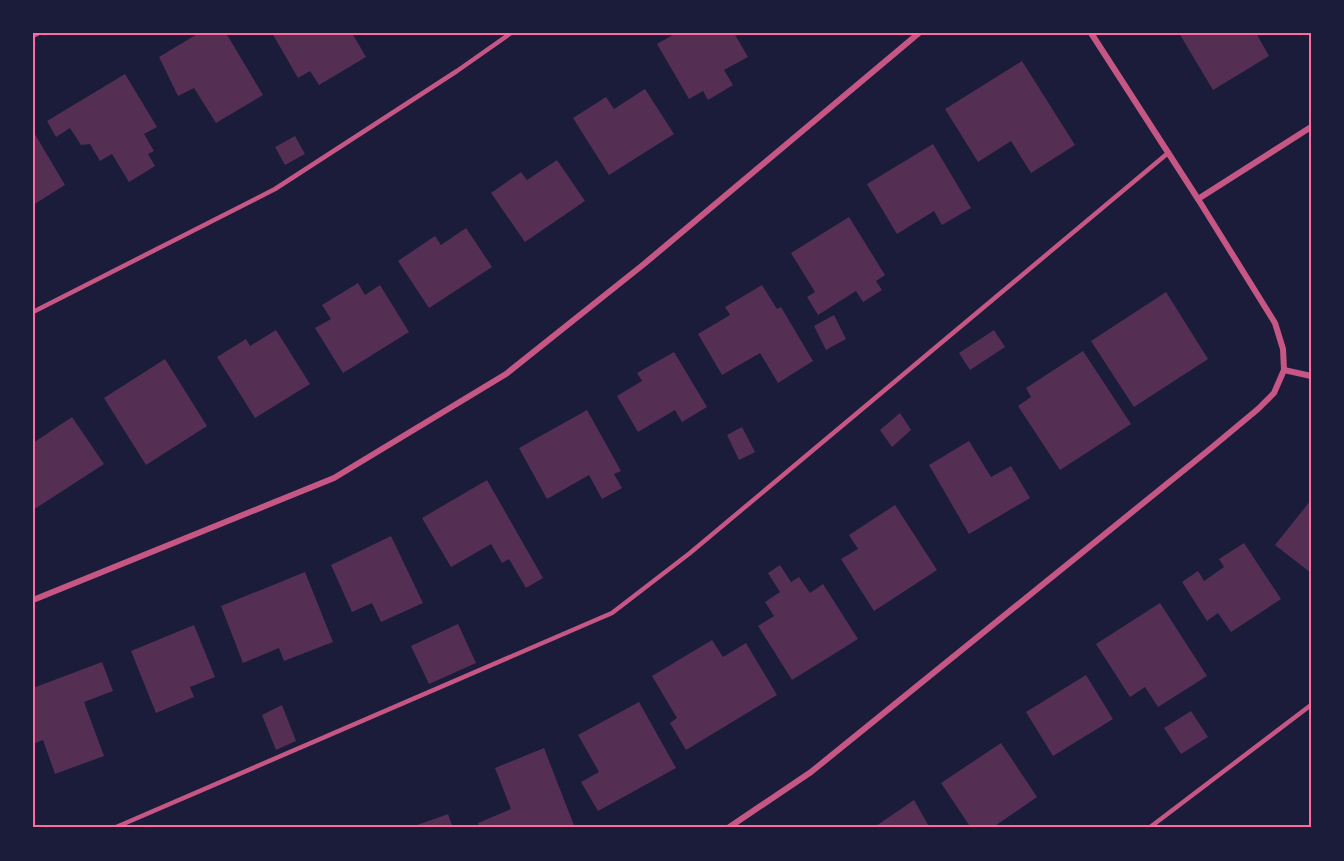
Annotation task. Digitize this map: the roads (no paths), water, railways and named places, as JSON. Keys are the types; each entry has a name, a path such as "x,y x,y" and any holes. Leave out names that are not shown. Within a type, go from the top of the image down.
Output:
{"street":[{"path":"33,600 334,478 506,374 644,264 919,33"},
{"path":"728,828 811,772 1250,416 1274,393 1284,370 1283,349 1275,323 1091,33"},
{"path":"1198,199 1311,127"},
{"path":"1284,370 1311,376"}],"lane":[{"path":"33,312 276,189 511,33"},
{"path":"114,828 612,613 690,553 1168,153"},
{"path":"1149,828 1311,705"}]}
